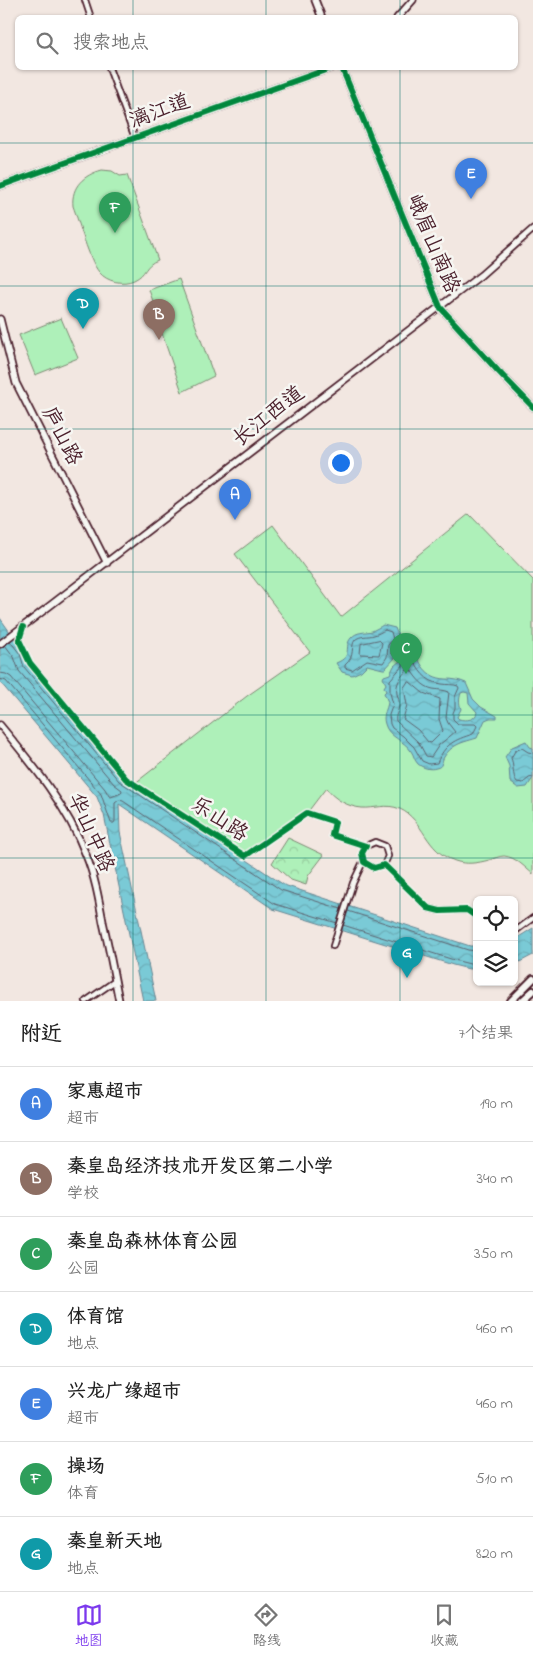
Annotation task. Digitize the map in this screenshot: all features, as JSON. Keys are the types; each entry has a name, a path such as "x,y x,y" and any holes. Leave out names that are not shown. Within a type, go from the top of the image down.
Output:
{"main road":[{"path":"511,1001 533,979"},
{"path":"522,1001 533,990"}],"street":[{"path":"85,0 90,15"},
{"path":"315,0 321,15"},
{"path":"400,15 413,0"},
{"path":"110,70 135,138"},
{"name":"漓江道","path":"0,186 325,70"},
{"name":"峨眉山南路","path":"343,70 440,307 533,407"},
{"name":"长江西道","path":"0,644 440,307 481,275 533,229"},
{"name":"庐山路","path":"0,319 16,383 107,563"},
{"name":"乐山路","path":"22,628 19,640 30,663 126,779 244,856 307,813 335,822 332,836 366,846 375,842 385,846 388,856 384,866"},
{"name":"华山中路","path":"0,725 45,780 73,827 86,856 95,883 119,1001"},
{"path":"366,846 362,853 364,862 374,868 384,866 428,908 440,911 467,910 473,914"},
{"path":"333,946 353,883 364,862"},
{"path":"518,929 533,918"},
{"path":"86,1001 115,981"}],"green space":[{"path":"102,170 112,171 120,176 127,175 158,260 150,264 138,278 130,282 111,280 99,272 88,250 73,206 74,193 80,182 84,178"},
{"path":"179,279 214,376 182,392 149,290"},
{"path":"61,318 78,358 35,375 19,335"},
{"path":"469,514 533,580 533,874 516,860 504,856 476,863 455,861 437,850 414,820 400,809 390,806 367,808 352,806 337,799 326,788 307,813 245,856 134,784 247,696 310,652 235,554 273,525 341,617"},
{"path":"288,838 324,855 308,876 306,885 291,880 272,863"}],"water":[{"path":"0,618 24,652 28,664 122,776 284,885 473,946 473,968 453,965 273,909 119,804 120,832 156,1001 143,1001 104,815 97,797 0,682"},
{"path":"383,625 395,628 401,640 413,647 421,664 428,673 439,678 466,683 473,699 481,707 497,716 497,718 485,720 477,738 455,746 444,757 441,765 434,769 424,768 418,764 408,747 389,732 384,721 388,702 384,693 386,691 384,687 386,684 383,678 390,674 394,666 401,660 401,650 395,645 392,646 391,653 396,656 385,669 367,665 361,671 352,675 342,672 336,663 347,654 349,641 353,636 358,633 372,631","holes":["461,693 468,693 469,703 477,712 476,715 470,719 459,719 457,717 461,709"]},
{"path":"526,741 533,748 533,778 527,787 518,788 510,782 509,766 505,757 512,747"},
{"path":"533,928 533,955 518,963 518,941 518,937"}],"cycle path":[{"path":"0,186 325,70"},
{"path":"343,70 440,307 533,407"},
{"path":"23,627 19,640 30,663 126,779 245,856 307,813 335,822 332,835 366,846 362,853 364,862 374,868 384,865 428,908 440,911 467,910 473,914"}],"place":[{"name":"兴龙广缘超市","path":"471,199"},
{"name":"操场","path":"115,233"},
{"name":"体育馆","path":"83,329"},
{"name":"秦皇岛经济技术开发区第二小学","path":"159,340"},
{"name":"家惠超市","path":"235,520"},
{"name":"秦皇岛森林体育公园","path":"406,674"},
{"name":"秦皇新天地","path":"407,978"}]}
